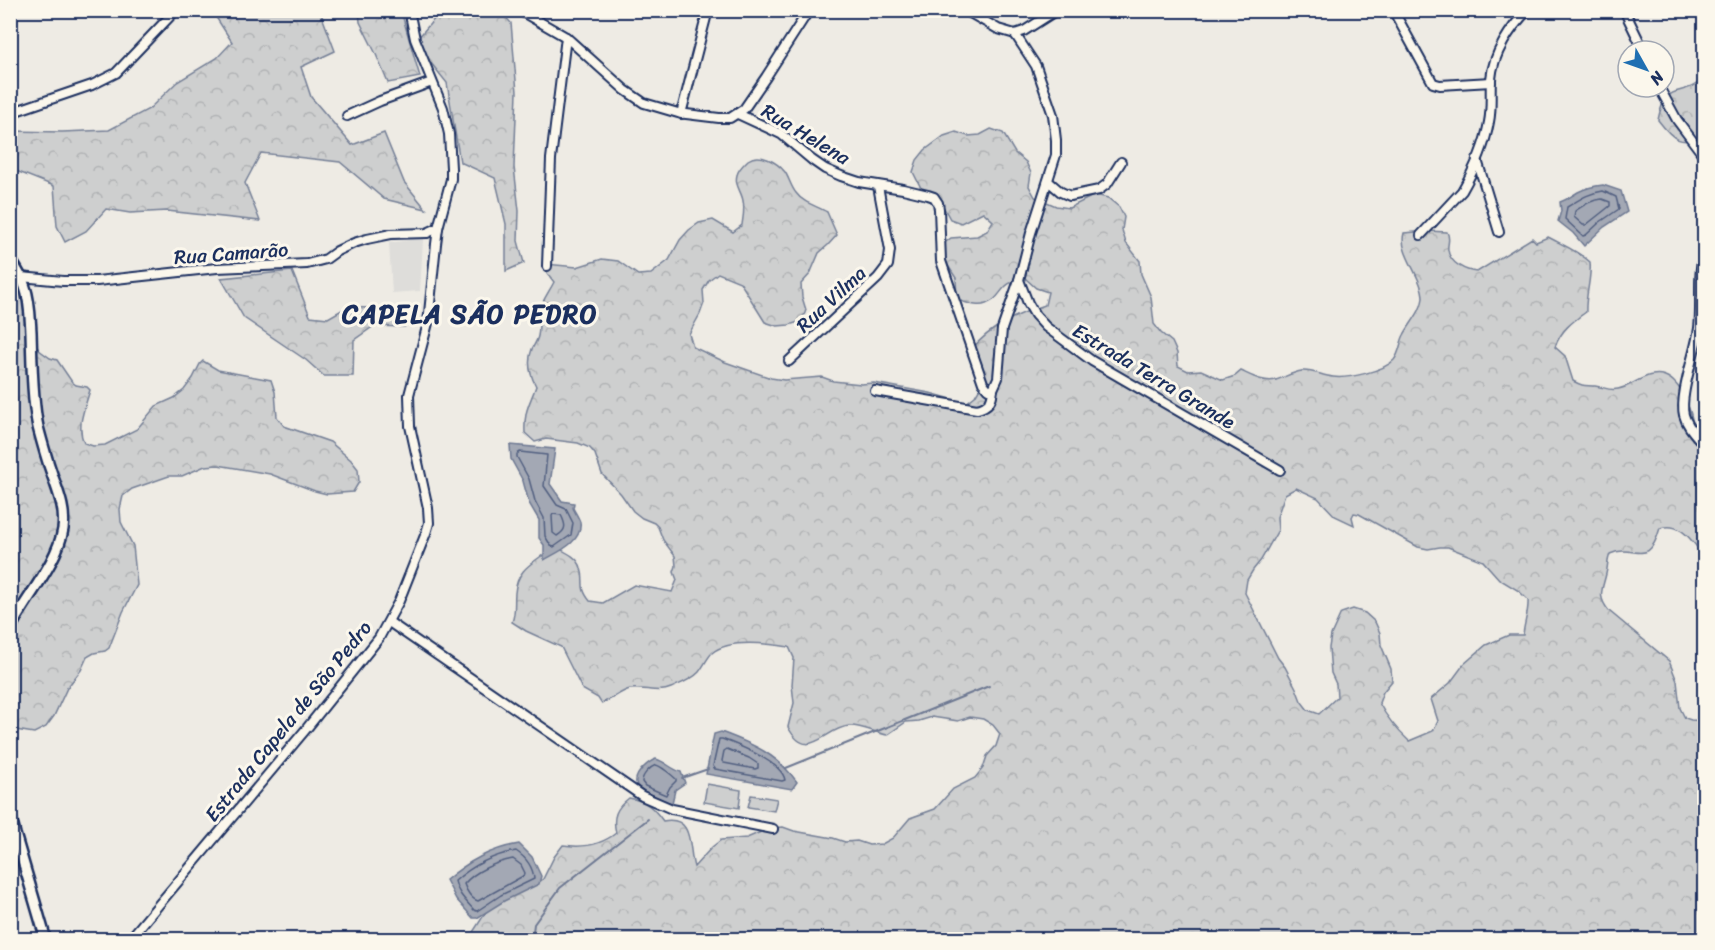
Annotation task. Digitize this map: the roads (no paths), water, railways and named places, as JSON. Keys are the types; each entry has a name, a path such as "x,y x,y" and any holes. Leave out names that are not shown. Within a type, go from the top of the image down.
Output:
{"street":[{"path":"10,113 92,85 116,73 176,10"},
{"name":"Estrada Capela de São Pedro","path":"129,939 327,704 379,638 389,622 417,559 429,523 409,413 411,387 428,323 438,228 451,168 447,123 415,39 409,10"},
{"path":"519,10 566,37 636,98 652,106 681,114 719,118 730,118 738,114 755,94 809,10"},
{"path":"681,114 708,10"},
{"path":"966,10 998,29 1016,34 1057,10"},
{"path":"1393,10 1433,83 1440,85 1491,82"},
{"path":"1421,235 1462,191 1477,160 1490,120 1491,82 1495,61 1520,18 1528,10"},
{"path":"1624,10 1638,39"},
{"path":"875,391 977,409 985,407 992,400 993,389 998,378 1002,329 1056,155 1053,115 1036,66 1016,34"},
{"path":"548,266 551,159 566,37"},
{"path":"347,116 432,82"},
{"path":"1666,99 1677,120 1704,156"},
{"name":"Rua Helena","path":"738,114 781,134 825,169 859,182 934,197 939,210 941,261 983,383 988,389 993,389"},
{"path":"1477,160 1499,232"},
{"path":"1048,181 1070,196 1099,190 1107,184 1121,162"},
{"name":"Rua Vilma","path":"789,361 878,279 888,265 890,250 878,186"},
{"name":"Rua Camarão","path":"10,280 21,277 97,281 217,268 307,264 326,259 346,247 367,239 391,234 427,232 438,228"},
{"path":"1704,254 1701,269 1700,326 1683,397 1683,414 1687,424 1704,445"},
{"path":"10,259 26,288 29,303 38,424 62,504 63,529 50,562 10,629"},
{"name":"Estrada Terra Grande","path":"1019,280 1035,315 1058,337 1092,361 1280,470"},
{"path":"389,622 642,796 672,809 773,829"},
{"path":"10,814 46,939"}],"water":[{"path":"1603,185 1621,191 1627,212 1604,227 1584,246 1558,221 1561,211 1560,202 1584,189"},
{"path":"510,445 555,449 550,484 562,501 574,503 573,508 580,522 580,529 574,541 544,560 544,545 539,538 539,520 529,503 523,481 511,459"},
{"path":"721,732 773,757 797,782 792,789 706,774 714,734"},
{"path":"656,759 681,772 685,783 675,790 672,803 646,792 637,785 636,779 641,770"},
{"path":"519,844 532,857 541,876 539,884 504,901 477,918 473,918 456,899 446,880 480,857"}],"waterway":[{"path":"786,768 989,686"},
{"path":"682,778 708,769"},
{"path":"532,940 534,924 560,888 648,819"}],"district":[{"name":"CAPELA SÃO PEDRO","path":"470,314"}]}
